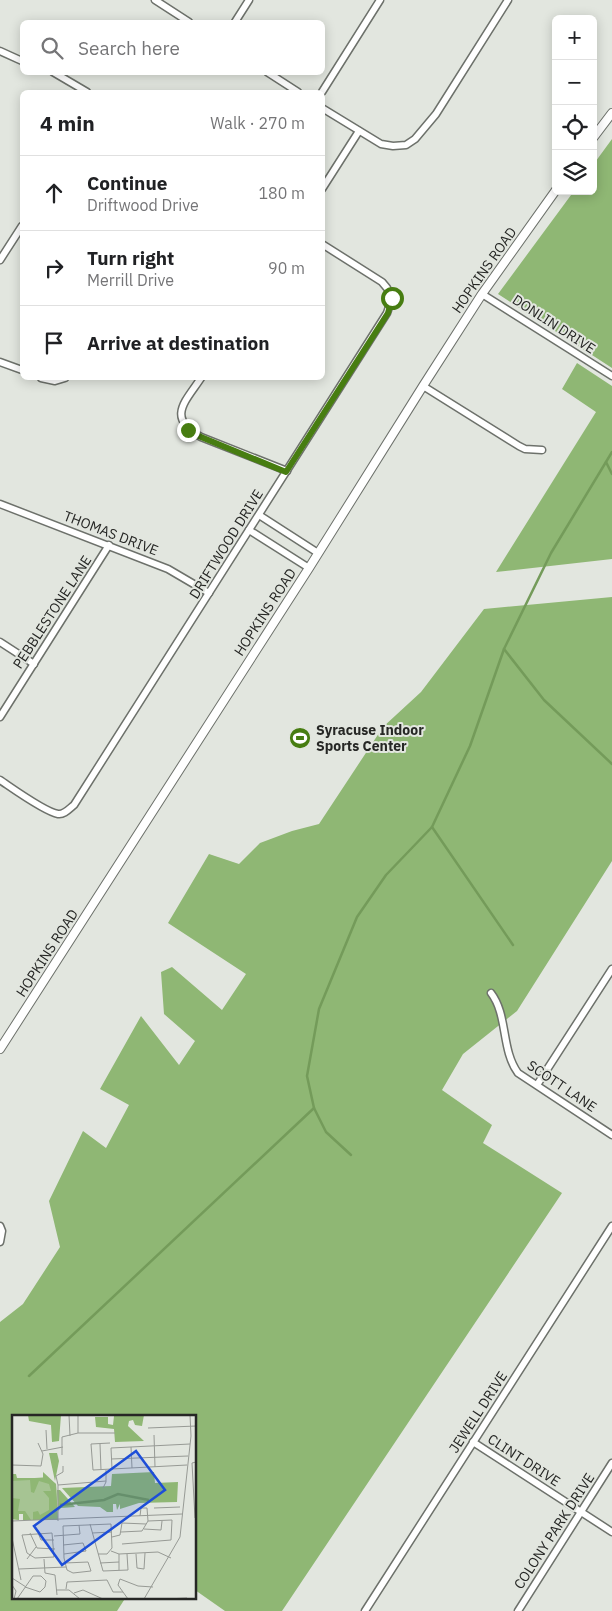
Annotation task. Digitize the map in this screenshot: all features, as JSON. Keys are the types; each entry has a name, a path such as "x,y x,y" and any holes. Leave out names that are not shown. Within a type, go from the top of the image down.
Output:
{"street":[{"path":"155,0 186,20"},
{"path":"236,20 249,0"},
{"path":"323,90 380,0"},
{"path":"325,110 381,144 393,146 406,145 415,139 436,114 508,0"},
{"path":"0,51 20,60"},
{"path":"58,75 84,90"},
{"path":"272,75 295,90"},
{"path":"597,133 612,113"},
{"path":"325,184 359,131"},
{"name":"HOPKINS ROAD","path":"0,1049 309,568 422,386 482,294 552,195"},
{"path":"0,260 20,229"},
{"name":"DRIFTWOOD DRIVE","path":"0,780 49,811 59,814 66,812 74,805 388,313 392,298 388,288 382,282 325,246"},
{"name":"DONLIN DRIVE","path":"482,294 612,376"},
{"path":"0,362 20,369"},
{"path":"200,380 184,405 181,414 182,423 188,430 286,472"},
{"path":"422,386 519,446 525,449 542,450"},
{"name":"THOMAS DRIVE","path":"0,504 168,569 209,593"},
{"path":"259,515 318,553"},
{"path":"249,530 309,568"},
{"name":"PEBBLESTONE LANE","path":"0,717 109,545"},
{"path":"0,642 34,664"},
{"path":"537,1085 612,969"},
{"name":"SCOTT LANE","path":"491,993 498,1001 513,1067 518,1073 612,1135"},
{"path":"0,1226 2,1231 0,1242"},
{"name":"JEWELL DRIVE","path":"365,1611 611,1229"},
{"name":"CLINT DRIVE","path":"473,1442 612,1532"},
{"name":"COLONY PARK DRIVE","path":"518,1611 612,1464"}],"green space":[{"path":"612,139 612,368 498,294 571,195 597,195 597,160"},
{"path":"577,363 612,386 612,559 496,572 596,412 562,389"},
{"path":"612,597 612,861 517,1011 463,1054 442,1090 492,1125 483,1143 562,1193 282,1611 225,1611 196,1591 196,1415 12,1415 12,1598 125,1598 117,1611 0,1611 0,1322 23,1304 60,1247 49,1201 83,1131 106,1148 129,1105 100,1089 141,1016 179,1065 195,1041 164,1014 161,972 172,967 222,1010 246,974 168,923 209,854 239,864 260,843 292,831 319,824 383,727 421,692 484,609"}],"waterway":[{"path":"29,1376 314,1108 307,1076 319,1009 357,917 386,875 432,827 470,746 504,649 551,553 612,452"},
{"path":"606,462 612,474"},
{"path":"504,649 544,700 612,764"},
{"path":"432,827 513,945"},
{"path":"314,1108 326,1132 351,1155"}],"place":[{"name":"Syracuse Indoor Sports Center","path":"300,738"}],"route":[{"path":"188,430 286,472 388,313 392,298"}]}
